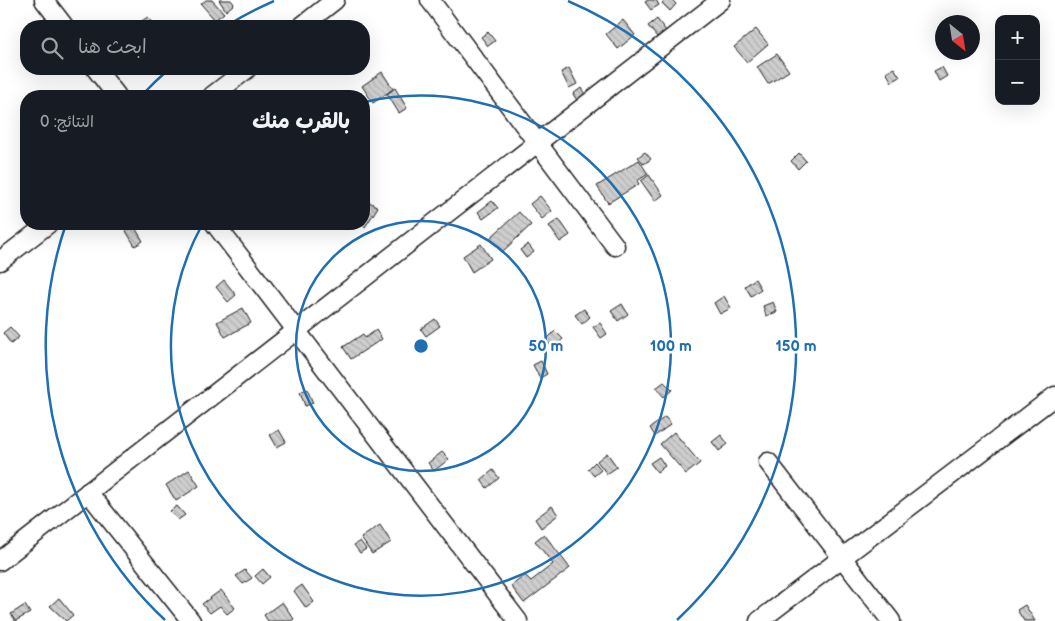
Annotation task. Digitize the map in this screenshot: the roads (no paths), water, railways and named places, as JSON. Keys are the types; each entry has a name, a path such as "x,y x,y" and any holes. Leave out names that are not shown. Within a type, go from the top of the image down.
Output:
{"street":[{"path":"44,0 59,20"},
{"path":"310,20 335,0"},
{"path":"430,0 615,246"},
{"path":"0,560 721,0"},
{"path":"101,75 112,90"},
{"path":"220,90 239,75"},
{"path":"0,261 40,230"},
{"path":"220,230 518,621"},
{"path":"759,621 1055,396"},
{"path":"768,462 891,621"},
{"path":"88,492 191,621"}]}
